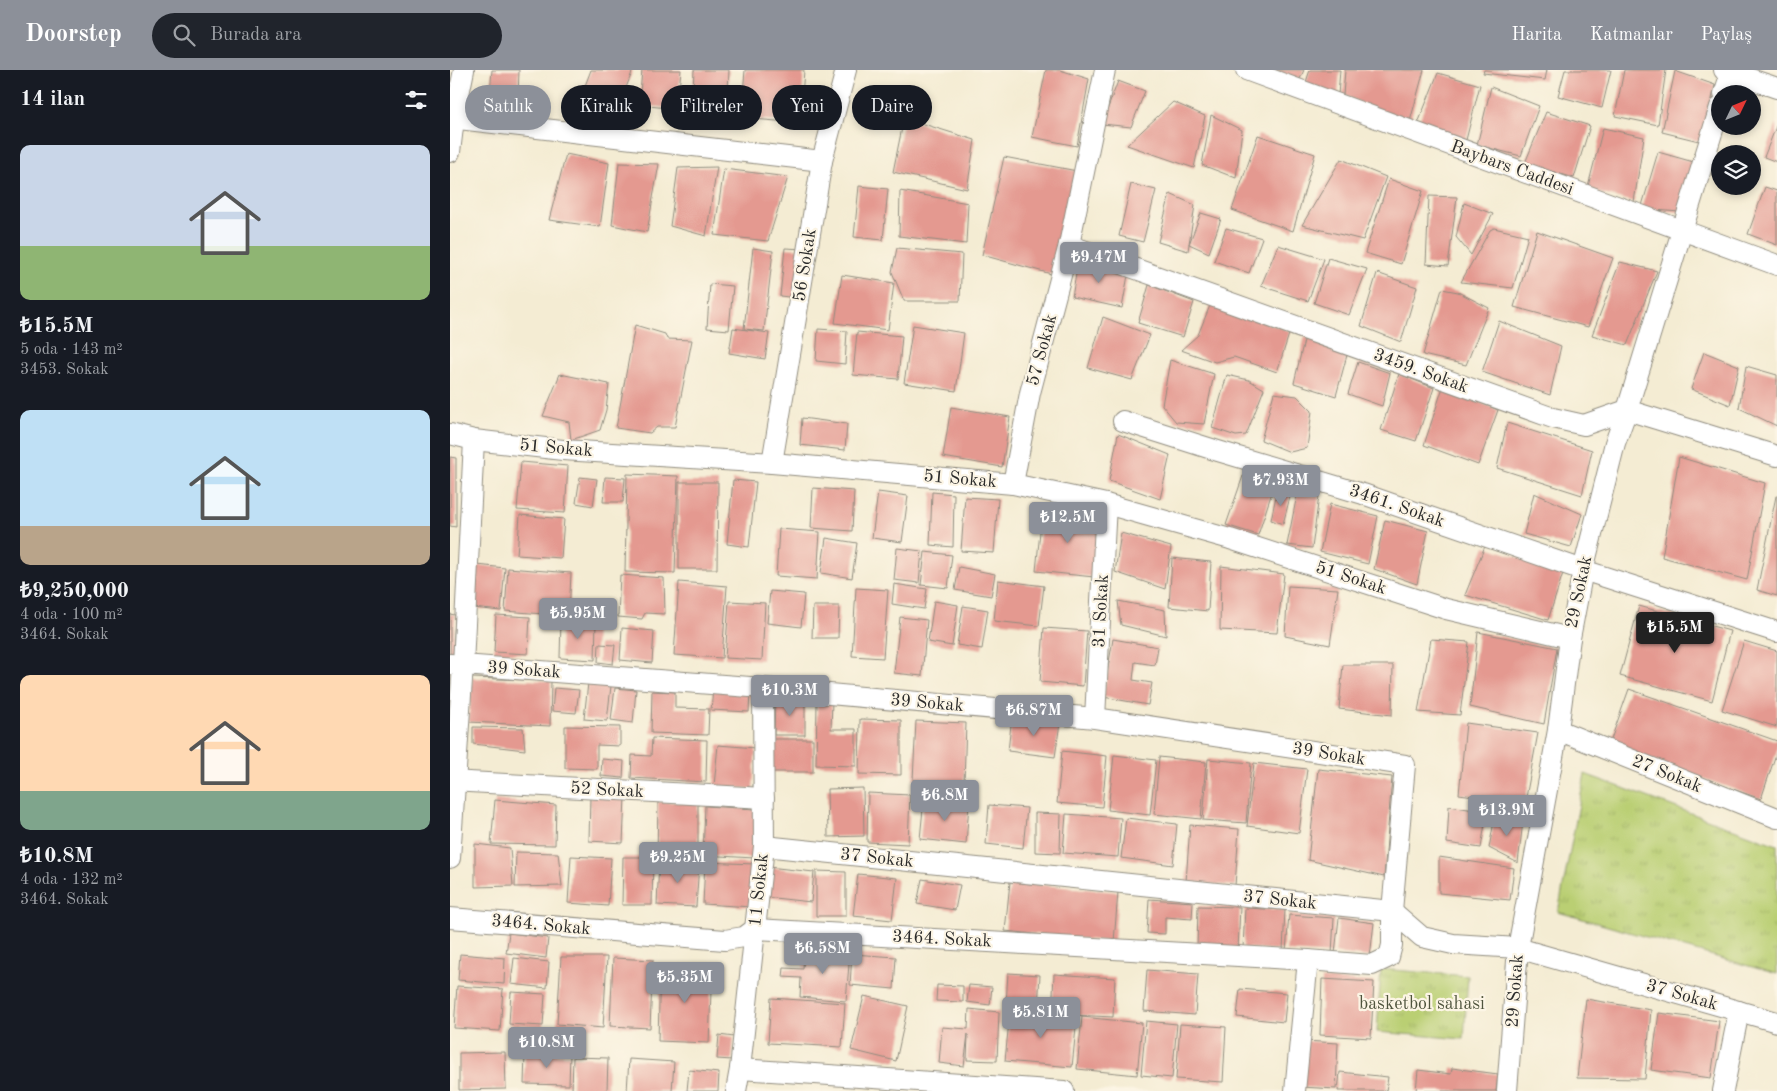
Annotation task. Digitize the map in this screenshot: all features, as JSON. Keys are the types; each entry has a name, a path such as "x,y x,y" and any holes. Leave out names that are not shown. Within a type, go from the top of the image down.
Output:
{"street":[{"path":"450,152 452,119 464,70"},
{"name":"56 Sokak","path":"772,463 822,162 846,70"},
{"name":"57 Sokak","path":"1013,484 1030,393 1069,245 1105,70"},
{"name":"Baybars Caddesi","path":"1246,70 1777,264"},
{"path":"1726,85 1729,71 1777,88"},
{"path":"452,119 822,162"},
{"name":"29 Sokak","path":"1507,1091 1518,948 1558,730 1570,638 1583,570 1615,443 1627,410 1711,135"},
{"name":"3459. Sokak","path":"1069,245 1552,418 1584,425 1627,410"},
{"path":"1627,410 1777,456"},
{"name":"3461. Sokak","path":"1123,421 1218,452 1363,494 1583,570 1777,632"},
{"name":"51 Sokak","path":"450,434 474,440 563,450 772,463 1013,484 1106,504 1230,539 1446,609 1570,638"},
{"path":"450,858 456,665 474,440"},
{"name":"31 Sokak","path":"1095,718 1106,504"},
{"name":"39 Sokak","path":"456,665 763,688 1095,718 1405,765 1392,911"},
{"name":"11 Sokak","path":"736,1091 764,846 763,688"},
{"name":"27 Sokak","path":"1558,730 1777,818"},
{"name":"52 Sokak","path":"452,781 764,798"},
{"name":"37 Sokak","path":"764,846 1392,911 1422,937 1453,944 1518,948 1777,1022"},
{"name":"3464. Sokak","path":"450,918 725,940 744,938 755,929 1308,960 1372,966 1389,957 1392,945 1392,911"},
{"path":"1295,1091 1308,960"},
{"path":"1724,1091 1739,1011"},
{"path":"740,1069 1064,1091"}],"green space":[{"path":"1585,774 1777,845 1777,974 1558,912"},
{"name":"basketbol sahasi","path":"1381,969 1468,976 1464,1039 1377,1032"}],"building":[{"path":"492,70 519,70 518,85 491,85"},
{"path":"591,70 633,70 627,85 585,85"},
{"path":"642,70 681,70 679,85 661,85 661,107 651,106 651,85 641,85"},
{"path":"694,70 729,70 728,85 693,85"},
{"path":"745,70 804,70 803,85 772,85 772,121 762,120 762,85 744,85"},
{"path":"1046,70 1060,70 1089,79 1077,146 1032,137"},
{"path":"1272,70 1304,70 1300,79"},
{"path":"1310,70 1340,70 1338,95 1305,85"},
{"path":"1345,70 1424,70 1409,125 1343,95"},
{"path":"1484,70 1547,70 1545,80 1483,73"},
{"path":"1565,70 1611,70 1602,108 1558,96"},
{"path":"1624,70 1666,70 1658,125 1615,116"},
{"path":"1675,71 1715,85 1711,85 1711,104 1703,142 1662,132"},
{"path":"1438,73 1480,85 1466,140 1417,126"},
{"path":"1118,81 1145,91 1131,127 1102,124"},
{"path":"1491,87 1539,106 1521,156 1477,145"},
{"path":"1173,102 1205,116 1194,168 1127,145"},
{"path":"1546,112 1590,126 1574,178 1525,163"},
{"path":"1211,115 1242,130 1236,178 1202,165"},
{"path":"1777,124 1777,162 1764,157"},
{"path":"932,127 975,140 967,189 893,172 902,130 932,130"},
{"path":"1603,128 1644,137 1634,202 1587,190"},
{"path":"1258,135 1315,154 1293,231 1232,210"},
{"path":"1658,152 1697,163 1680,212 1641,209"},
{"path":"566,154 609,163 600,227 549,220"},
{"path":"1004,157 1077,171 1055,275 982,255"},
{"path":"1341,159 1386,177 1363,240 1302,225"},
{"path":"619,163 659,164 647,232 612,225"},
{"path":"717,167 706,236 670,226 678,168"},
{"path":"724,169 788,177 768,241 714,235"},
{"path":"1389,179 1423,191 1401,264 1365,253"},
{"path":"1131,184 1156,190 1143,242 1119,236"},
{"path":"859,186 888,189 883,240 854,237"},
{"path":"1765,187 1777,191 1777,245 1748,234"},
{"path":"900,191 968,203 966,244 899,236"},
{"path":"1170,194 1195,205 1188,251 1158,242"},
{"path":"1429,196 1457,197 1448,266 1426,264"},
{"path":"1464,203 1493,214 1471,255 1456,237"},
{"path":"1201,213 1221,219 1209,253 1189,244"},
{"path":"1226,228 1262,238 1249,273 1214,261"},
{"path":"1494,228 1528,236 1513,288 1461,282 1490,230"},
{"path":"1537,231 1613,258 1588,327 1514,307"},
{"path":"1278,245 1324,259 1308,301 1261,286"},
{"path":"753,248 773,251 764,331 744,329"},
{"path":"785,248 803,249 797,298 780,296"},
{"path":"897,248 962,254 960,301 904,301 892,272"},
{"path":"1079,257 1128,275 1122,308 1072,297"},
{"path":"1328,258 1367,269 1349,315 1314,303"},
{"path":"1620,262 1657,271 1627,345 1592,335"},
{"path":"1377,273 1417,287 1401,342 1361,326"},
{"path":"842,275 894,283 888,330 835,323"},
{"path":"710,284 733,286 729,330 707,328"},
{"path":"1149,285 1194,302 1183,337 1138,323"},
{"path":"1442,289 1458,292 1489,308 1466,365 1423,355"},
{"path":"1211,303 1290,331 1277,372 1234,357 1215,362 1181,350 1198,335"},
{"path":"1103,317 1150,335 1132,380 1088,368"},
{"path":"1499,321 1561,346 1550,395 1482,372"},
{"path":"635,325 665,334 667,339 692,340 675,427 657,427 650,433 616,428"},
{"path":"913,325 964,333 956,391 904,383"},
{"path":"733,328 769,333 765,359 729,353"},
{"path":"818,329 847,331 845,364 816,361"},
{"path":"857,332 902,336 898,379 853,375"},
{"path":"1305,336 1347,355 1336,396 1294,383"},
{"path":"1704,352 1739,366 1730,405 1691,389"},
{"path":"1170,360 1214,374 1204,424 1176,422 1162,405"},
{"path":"1358,362 1390,373 1382,406 1348,394"},
{"path":"1746,366 1777,375 1777,426 1739,408"},
{"path":"560,374 609,384 606,410 600,430 571,440 569,422 543,416"},
{"path":"1399,374 1434,388 1416,441 1381,430"},
{"path":"1227,375 1249,380 1264,389 1246,435 1236,436 1212,428"},
{"path":"1443,387 1498,410 1478,465 1424,445"},
{"path":"1274,393 1297,396 1312,411 1307,448 1290,452 1261,440"},
{"path":"951,407 1010,417 1002,467 943,457"},
{"path":"802,418 847,424 845,450 800,445"},
{"path":"1507,423 1592,450 1582,495 1497,468"},
{"path":"1118,434 1170,455 1160,499 1109,481"},
{"path":"450,457 456,458 456,527 450,526"},
{"path":"1679,457 1765,483 1747,580 1662,557"},
{"path":"521,462 568,466 565,513 517,510"},
{"path":"627,474 678,476 675,573 625,572"},
{"path":"1243,476 1274,486 1258,535 1226,525"},
{"path":"580,477 597,479 593,506 576,503"},
{"path":"605,477 625,478 623,502 603,502"},
{"path":"733,480 756,482 749,547 727,544"},
{"path":"679,482 718,482 717,569 679,569"},
{"path":"813,488 854,491 852,531 811,528"},
{"path":"1277,491 1291,493 1283,524 1271,520"},
{"path":"878,492 908,496 902,542 872,538"},
{"path":"932,492 954,494 953,547 930,545"},
{"path":"1534,493 1582,514 1571,547 1524,534"},
{"path":"1297,495 1319,496 1312,548 1287,545"},
{"path":"1777,496 1777,596 1757,590"},
{"path":"965,497 998,499 994,553 961,551"},
{"path":"1330,504 1378,516 1368,564 1320,552"},
{"path":"1042,512 1100,517 1094,577 1036,571"},
{"path":"520,515 564,519 561,558 517,555"},
{"path":"1385,520 1428,531 1417,584 1374,569"},
{"path":"779,529 820,532 817,579 776,576"},
{"path":"1121,533 1171,547 1165,589 1115,572"},
{"path":"826,538 857,543 852,578 821,573"},
{"path":"1485,546 1563,573 1548,620 1465,595"},
{"path":"897,548 922,551 919,583 894,580"},
{"path":"925,552 952,555 948,588 921,585"},
{"path":"1172,558 1211,562 1208,611 1169,607"},
{"path":"477,565 505,568 501,611 473,608"},
{"path":"1221,566 1284,574 1277,633 1220,630"},
{"path":"959,567 995,574 991,596 955,590"},
{"path":"508,568 571,573 569,616 505,611"},
{"path":"620,575 664,578 665,614 645,613 642,619 618,617"},
{"path":"998,580 1044,586 1039,626 994,621"},
{"path":"679,582 727,586 722,658 674,655"},
{"path":"894,584 927,589 924,609 892,604"},
{"path":"1288,586 1338,589 1330,645 1285,636"},
{"path":"856,588 888,590 883,658 852,656"},
{"path":"770,591 804,594 801,627 767,623"},
{"path":"729,601 765,603 762,660 725,658"},
{"path":"934,601 958,605 952,646 928,642"},
{"path":"1118,601 1165,610 1166,636 1121,625"},
{"path":"813,606 839,606 838,638 812,638"},
{"path":"963,606 988,610 982,649 957,645"},
{"path":"1639,606 1730,631 1712,701 1620,676"},
{"path":"450,614 455,615 453,659 450,659"},
{"path":"496,615 530,617 528,654 494,652"},
{"path":"900,617 927,620 922,676 894,673"},
{"path":"561,619 596,621 595,660 560,658"},
{"path":"622,628 654,631 652,663 620,660"},
{"path":"1044,628 1087,631 1083,686 1040,682"},
{"path":"1478,632 1557,648 1544,724 1470,707"},
{"path":"1113,639 1158,647 1155,665 1135,662 1133,680 1152,683 1148,705 1103,697"},
{"path":"1431,639 1469,642 1460,715 1418,712"},
{"path":"1744,641 1777,651 1777,727 1722,710"},
{"path":"599,644 615,645 613,664 598,662"},
{"path":"1343,665 1393,665 1392,715 1339,709"},
{"path":"472,678 551,681 550,726 469,722"},
{"path":"588,683 611,686 607,721 584,719"},
{"path":"554,688 579,690 576,713 552,711"},
{"path":"615,688 636,690 633,723 611,720"},
{"path":"713,689 750,691 749,712 711,710"},
{"path":"1629,689 1777,741 1777,751 1761,799 1609,745"},
{"path":"652,691 675,692 675,708 709,709 708,735 651,733"},
{"path":"775,699 805,700 805,735 774,735"},
{"path":"817,701 832,702 831,729 856,729 856,766 816,765"},
{"path":"1012,716 1060,723 1055,757 1008,751"},
{"path":"860,719 901,720 901,775 859,774"},
{"path":"916,721 966,723 964,783 913,780"},
{"path":"1466,723 1538,733 1525,803 1459,794"},
{"path":"565,726 620,727 620,746 597,745 597,769 565,768"},
{"path":"473,727 523,728 525,750 473,744"},
{"path":"652,738 707,740 706,782 631,778 632,755 651,756"},
{"path":"770,739 813,739 813,772 770,772"},
{"path":"718,745 756,748 753,789 714,786"},
{"path":"1062,751 1107,756 1102,807 1057,803"},
{"path":"1114,755 1156,760 1150,815 1108,810"},
{"path":"1159,757 1206,762 1201,819 1154,814"},
{"path":"602,759 624,761 623,778 601,776"},
{"path":"1208,759 1251,763 1246,823 1203,820"},
{"path":"1254,763 1307,769 1299,833 1247,826"},
{"path":"1318,769 1392,777 1384,877 1308,860"},
{"path":"863,788 864,836 828,837 827,789"},
{"path":"868,793 910,795 908,844 867,842"},
{"path":"590,796 625,797 623,843 589,841"},
{"path":"924,799 969,804 966,844 920,839"},
{"path":"495,800 556,805 555,845 491,844"},
{"path":"658,802 698,802 698,857 657,856"},
{"path":"989,805 1027,808 1023,848 986,844"},
{"path":"705,806 756,809 754,858 703,855"},
{"path":"1449,806 1487,812 1481,848 1447,843"},
{"path":"1035,813 1061,814 1060,853 1035,852"},
{"path":"1066,814 1121,818 1118,857 1063,853"},
{"path":"1495,816 1523,821 1518,863 1489,848"},
{"path":"1126,818 1177,824 1173,865 1121,858"},
{"path":"1190,825 1239,829 1235,886 1186,882"},
{"path":"475,844 510,848 513,886 475,887"},
{"path":"516,852 558,853 562,886 515,887"},
{"path":"571,856 611,858 608,906 568,903"},
{"path":"623,857 653,857 652,905 622,905"},
{"path":"1439,857 1514,868 1510,900 1439,893"},
{"path":"659,861 699,863 696,907 657,905"},
{"path":"705,862 754,864 752,907 703,904"},
{"path":"768,867 814,872 811,902 765,897"},
{"path":"816,871 846,872 846,916 816,916"},
{"path":"858,874 897,878 892,920 853,916"},
{"path":"922,879 960,885 955,910 917,904"},
{"path":"1010,882 1118,892 1114,942 1005,931"},
{"path":"1149,899 1193,902 1192,919 1165,917 1165,934 1147,933"},
{"path":"1198,906 1240,907 1238,950 1197,949"},
{"path":"1245,908 1285,910 1283,950 1243,948"},
{"path":"1289,915 1334,918 1332,954 1286,951"},
{"path":"1339,918 1374,923 1370,957 1335,953"},
{"path":"509,933 548,938 546,958 506,953"},
{"path":"804,949 850,952 846,1001 800,997 801,978 783,977 784,968 803,969"},
{"path":"460,954 505,958 504,984 458,980"},
{"path":"852,954 896,957 894,989 850,985"},
{"path":"561,957 607,957 603,1028 557,1024"},
{"path":"514,958 549,962 547,988 511,984"},
{"path":"613,958 653,960 650,1028 610,1026"},
{"path":"660,965 712,966 709,1043 658,1041"},
{"path":"1147,970 1198,974 1195,1015 1144,1011"},
{"path":"1008,973 1040,975 1038,1007 1006,1004"},
{"path":"1054,974 1115,978 1113,1017 1052,1014"},
{"path":"1322,979 1374,982 1371,1038 1320,1035"},
{"path":"937,985 963,986 963,1002 936,1001"},
{"path":"969,985 992,987 990,1005 967,1002"},
{"path":"457,986 503,989 500,1031 454,1028"},
{"path":"1240,989 1287,993 1284,1022 1237,1017"},
{"path":"511,992 545,994 543,1026 509,1024"},
{"path":"864,996 908,1006 896,1061 851,1050"},
{"path":"771,998 845,1003 842,1047 768,1043"},
{"path":"1586,999 1651,1010 1645,1079 1577,1078"},
{"path":"969,1009 999,1012 997,1061 967,1060 968,1034 964,1066 939,1063 942,1027 968,1029"},
{"path":"1010,1011 1077,1018 1072,1067 1005,1061"},
{"path":"1659,1013 1719,1021 1711,1078 1651,1070"},
{"path":"1082,1017 1142,1023 1137,1075 1077,1069"},
{"path":"1146,1021 1177,1024 1172,1078 1141,1075"},
{"path":"1180,1024 1226,1027 1223,1082 1176,1079"},
{"path":"719,1035 734,1037 732,1060 717,1059"},
{"path":"1304,1041 1338,1043 1336,1089 1301,1087"},
{"path":"505,1052 506,1089 459,1090 459,1053"},
{"path":"525,1053 570,1055 569,1085 524,1084"},
{"path":"573,1057 608,1058 607,1091 572,1091"},
{"path":"629,1059 674,1062 672,1091 627,1091"},
{"path":"1452,1068 1498,1074 1496,1091 1416,1091 1418,1070 1451,1074"},
{"path":"689,1070 719,1073 718,1091 687,1091"},
{"path":"1340,1072 1388,1077 1386,1091 1338,1091"}]}
